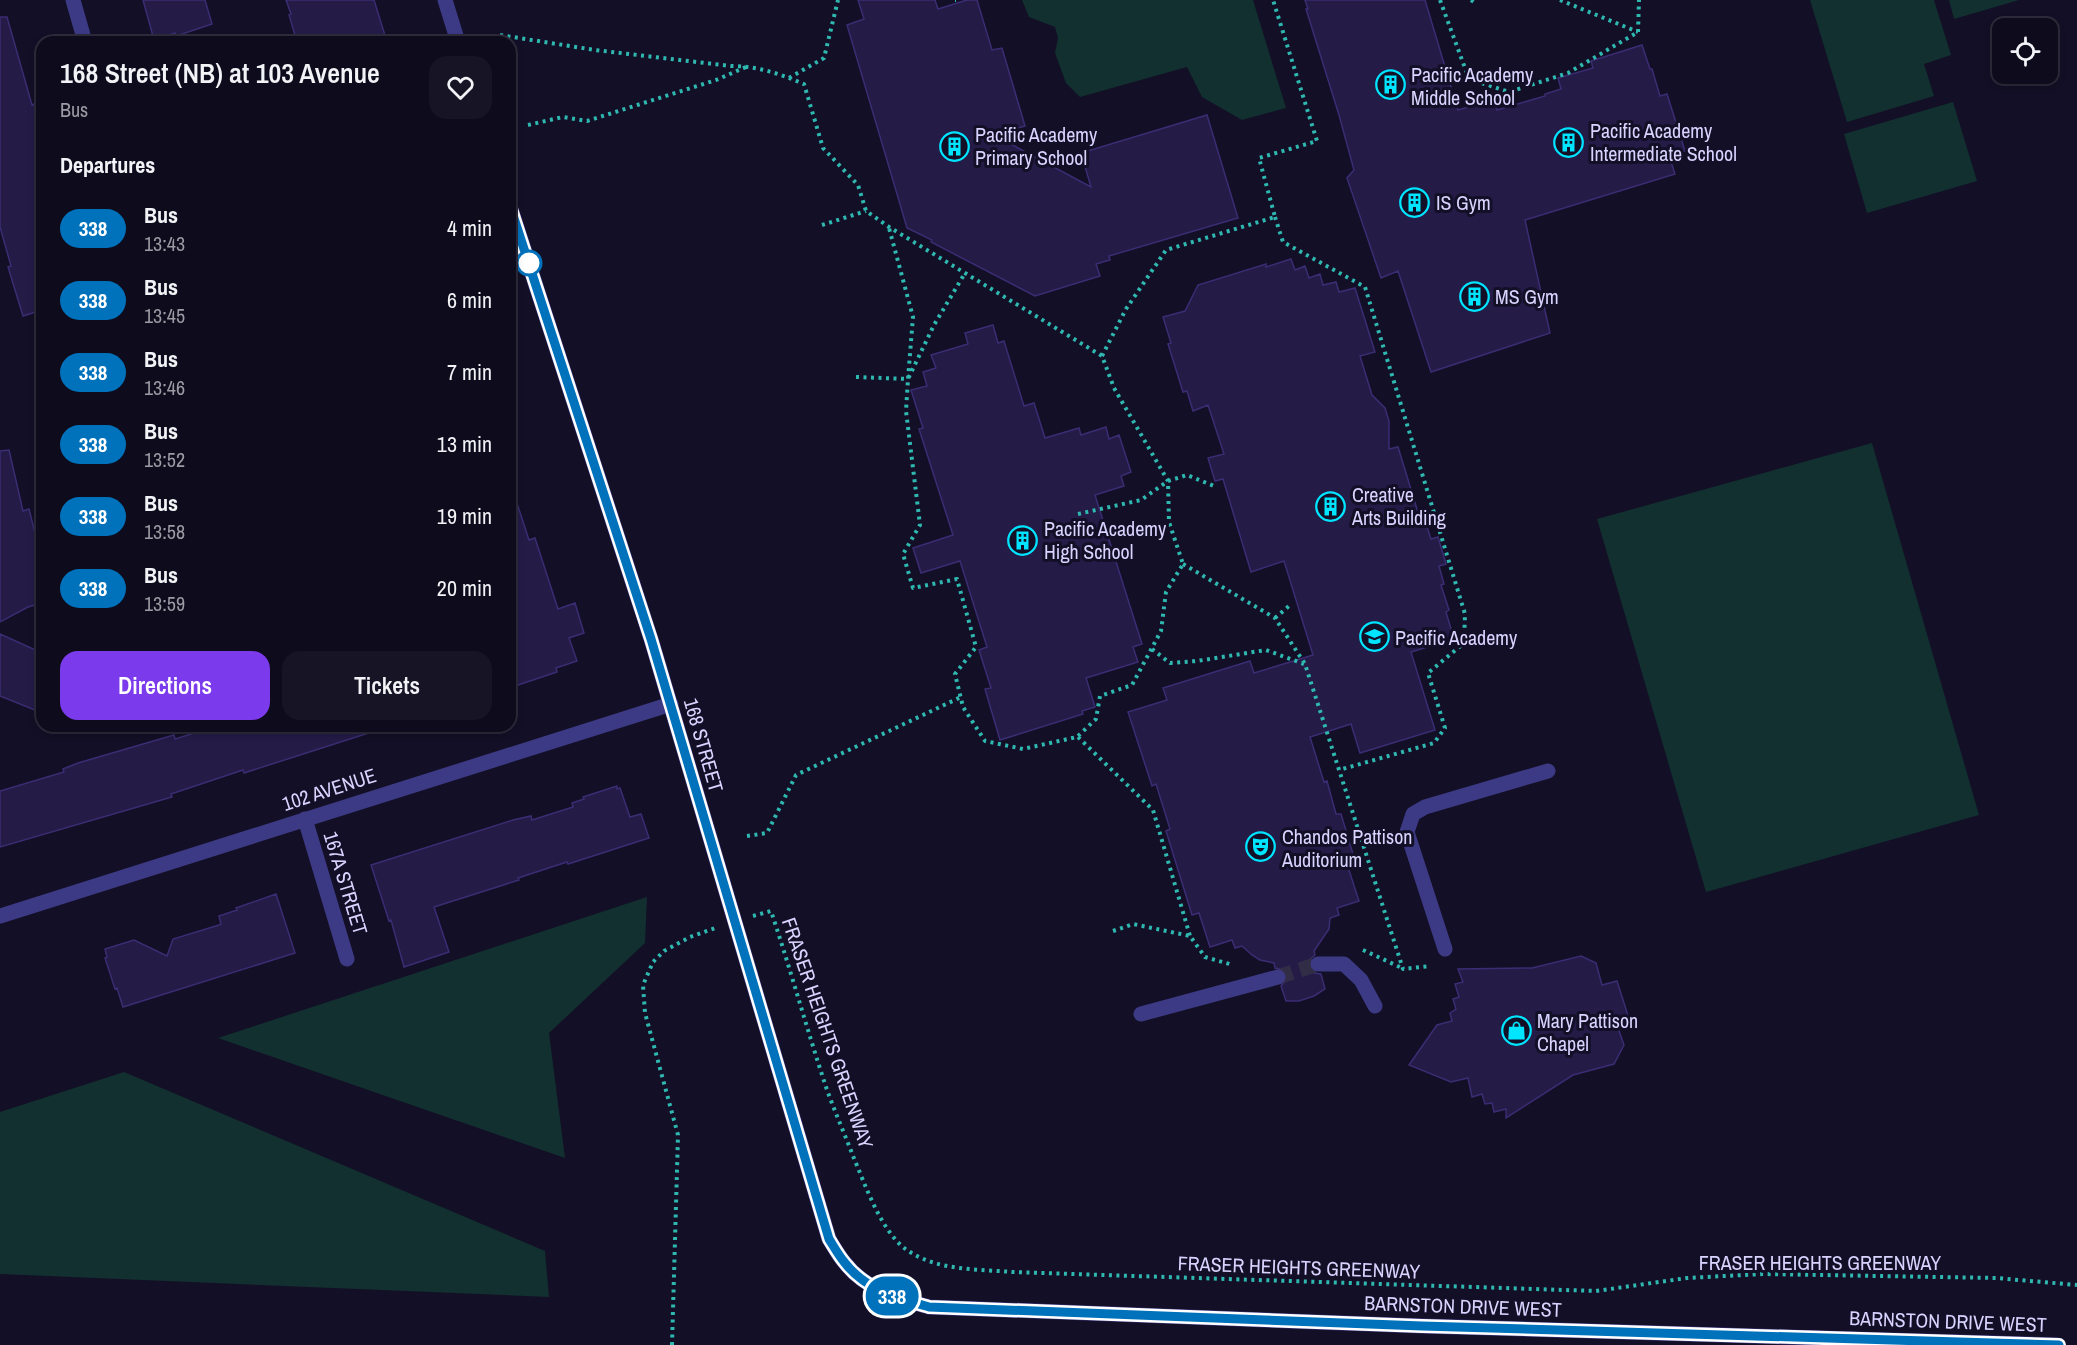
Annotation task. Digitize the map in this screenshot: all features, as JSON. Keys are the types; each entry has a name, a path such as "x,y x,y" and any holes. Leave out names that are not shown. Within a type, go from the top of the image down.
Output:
{"street":[{"path":"72,0 83,36"},
{"path":"446,0 456,36"},
{"name":"168 STREET","path":"516,224 651,639 829,1239 846,1264 870,1286"},
{"name":"102 AVENUE","path":"0,916 670,704"},
{"path":"1445,949 1407,832 1413,814 1425,807 1548,771"},
{"name":"167A STREET","path":"305,819 347,959"},
{"path":"1318,964 1344,964 1361,981 1375,1006"},
{"path":"1141,1014 1278,977"},
{"name":"BARNSTON DRIVE WEST","path":"870,1286 894,1297 929,1307 1434,1326 2058,1345"}],"path":[{"path":"789,78 824,58 838,0"},
{"path":"1273,0 1317,141 1259,158 1275,217 1283,242 1365,287 1465,614 1464,643 1428,673 1445,728 1434,743 1339,770"},
{"path":"1440,0 1468,79 1509,92 1568,73 1638,32"},
{"path":"1560,0 1638,32"},
{"path":"1638,32 1639,0"},
{"path":"500,35 506,36"},
{"path":"516,38 595,50 731,66 749,66 804,84 823,148 858,185 866,211 1102,356 1114,388 1168,481 1169,522 1183,564 1275,618 1305,664 1403,969 1430,966"},
{"path":"528,125 563,117 587,121 716,80 749,66"},
{"path":"822,225 866,211"},
{"path":"1102,356 1126,309 1166,250 1275,217"},
{"path":"889,227 913,317 906,411 920,525 903,554 913,588 957,579 976,646 955,674 963,707 985,741 1023,749 1077,737 1096,719 1100,696 1132,685 1161,631 1166,592 1183,564"},
{"path":"908,379 934,325 965,273"},
{"path":"856,377 908,379"},
{"path":"1078,514 1141,500 1168,481 1187,475 1214,486"},
{"path":"1275,618 1289,606"},
{"path":"1152,649 1170,663 1266,650 1305,664"},
{"path":"747,836 767,833 796,775 961,697"},
{"path":"1077,737 1154,810 1190,936 1205,957 1243,968"},
{"name":"FRASER HEIGHTS GREENWAY","path":"756,915 771,910 826,1086 866,1186 884,1223 906,1249 938,1264 1012,1272 1596,1291 1687,1278 1762,1274 1996,1278 2077,1285"},
{"path":"1113,931 1133,924 1190,936"},
{"path":"672,1345 678,1128 645,1012 643,985 653,962 664,951 690,937 715,928"}],"green space":[{"path":"1022,0 1253,0 1286,108 1242,120 1202,97 1187,67 1080,97 1066,83 1055,53 1058,38 1055,27 1029,17"},
{"path":"1810,0 1934,0 1951,55 1924,64 1934,96 1847,122"},
{"path":"1949,0 2019,0 1954,19"},
{"path":"1953,102 1977,181 1867,213 1844,134"},
{"path":"1872,443 1979,815 1706,892 1597,519"},
{"path":"647,897 645,943 549,1033 565,1158 218,1038"},
{"path":"124,1072 545,1251 549,1297 0,1274 0,1112"}],"building":[{"path":"143,0 205,0 212,24 176,36 175,33 153,36"},
{"path":"286,0 374,0 385,36 295,36 289,15 291,14"},
{"name":"Pacific Academy Primary School","path":"858,0 935,0 938,9 967,0 977,0 992,50 1002,48 1025,126 994,135 1091,187 1081,153 1207,115 1238,218 1109,256 1110,260 1096,264 1100,276 1035,296 931,242 932,240 907,228 847,25 864,19"},
{"path":"1305,0 1425,0 1458,110 1494,99 1497,110 1545,96 1545,94 1561,89 1558,78 1593,68 1591,61 1642,45 1660,96 1667,94 1685,151 1669,156 1675,174 1525,220 1550,333 1431,372 1398,271 1381,278 1347,178 1354,170"},
{"path":"0,17 7,17 32,105 34,104 36,110 36,312 23,316 8,267 11,266 0,227"},
{"path":"1291,259 1295,270 1305,266 1309,278 1320,274 1323,285 1336,282 1339,292 1355,288 1375,352 1360,356 1372,395 1385,408 1389,421 1389,449 1398,447 1421,522 1425,521 1431,539 1438,537 1446,564 1439,566 1444,584 1441,585 1449,610 1446,612 1454,639 1411,652 1435,730 1360,753 1351,724 1310,737 1324,782 1327,781 1336,814 1341,814 1356,864 1348,867 1359,901 1337,908 1339,915 1330,918 1329,929 1314,951 1315,955 1309,960 1309,968 1314,973 1321,974 1325,989 1299,1001 1286,1001 1281,986 1287,979 1284,970 1275,968 1274,963 1260,960 1242,946 1235,948 1232,940 1210,947 1199,913 1192,915 1166,831 1170,829 1156,784 1152,786 1128,712 1167,700 1163,688 1250,661 1254,673 1313,655 1284,561 1251,572 1223,479 1215,481 1208,458 1224,454 1208,405 1193,411 1187,391 1183,392 1168,344 1171,343 1163,317 1185,311 1198,285 1266,264 1266,267"},
{"name":"Pacific Academy High School","path":"993,325 998,343 1004,341 1024,406 1034,403 1045,438 1079,428 1081,435 1106,427 1109,439 1119,435 1131,472 1121,476 1124,486 1095,495 1142,644 1133,647 1138,662 1086,678 1095,707 1082,711 1083,714 1000,740 985,689 991,688 979,650 987,647 960,561 921,573 913,548 953,535 919,429 923,428 911,390 927,386 923,372 936,368 931,355 968,344 965,333"},
{"path":"9,450 23,511 29,509 36,537 36,605 0,622 0,451"},
{"path":"516,500 529,540 535,538 558,609 575,603 584,633 569,638 577,661 556,668 557,672 516,686"},
{"path":"0,634 36,650 36,711 0,696"},
{"path":"198,732 372,732 244,773 243,770 171,794 172,797 0,847 0,791 64,772 63,769 78,763 174,735 175,739"},
{"path":"617,786 617,789 620,788 630,817 641,814 649,838 568,864 567,862 434,907 449,952 404,967 391,920 389,921 371,865 513,820 531,816 532,820 573,807 572,803 584,799 583,797"},
{"path":"276,894 295,953 123,1007 105,958 107,957 105,949 134,940 167,956 173,939 219,925 221,924 219,916"},
{"path":"1581,956 1596,963 1602,985 1617,981 1630,1022 1617,1025 1624,1045 1614,1064 1573,1075 1506,1118 1506,1109 1494,1112 1492,1103 1485,1104 1482,1094 1472,1097 1468,1078 1451,1082 1409,1065 1437,1025 1452,1021 1450,1013 1456,1009 1453,999 1459,997 1455,984 1463,982 1458,969 1532,968"}],"tunnel":[{"path":"1278,977 1318,964"}],"bus line":[{"name":"338","path":"516,224 651,639 829,1239 846,1264 870,1286 894,1297 929,1307 1422,1326 2059,1345"}],"place":[{"name":"Pacific Academy Middle School","path":"1390,85"},
{"name":"Pacific Academy Intermediate School","path":"1569,142"},
{"name":"Pacific Academy Primary School","path":"954,146"},
{"name":"IS Gym","path":"1415,202"},
{"name":"MS Gym","path":"1474,296"},
{"name":"Creative Arts Building","path":"1331,506"},
{"name":"Pacific Academy High School","path":"1023,540"},
{"name":"Pacific Academy","path":"1374,637"},
{"name":"Chandos Pattison Auditorium","path":"1261,847"},
{"name":"Mary Pattison Chapel","path":"1516,1031"}]}
